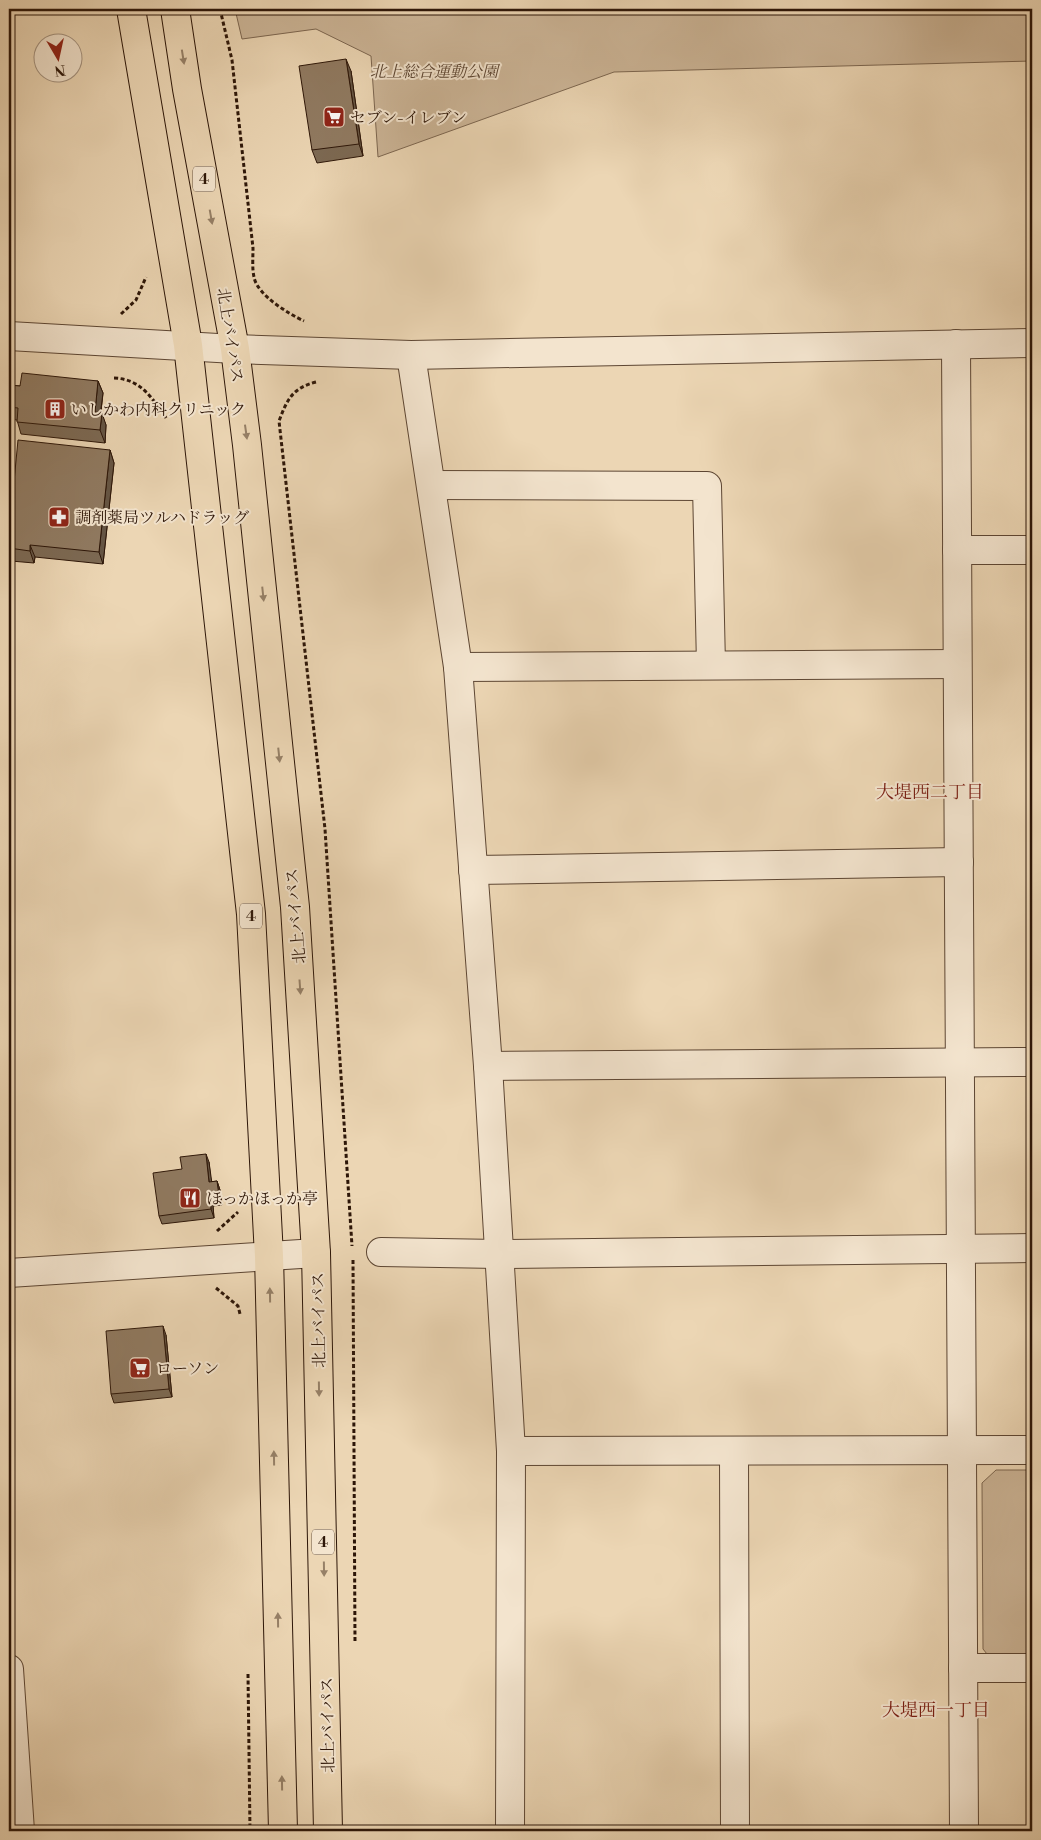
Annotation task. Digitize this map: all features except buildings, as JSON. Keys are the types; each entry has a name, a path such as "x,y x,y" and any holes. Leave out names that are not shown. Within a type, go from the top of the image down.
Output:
{"highway":[{"name":"4","path":"131,9 188,345 251,914 269,1256 283,1831"},
{"name":"北上バイパス","path":"175,9 187,89 234,349 248,445 295,907 316,1253 328,1831"}],"street":[{"path":"9,336 234,349 411,354 1032,343"},
{"path":"956,344 964,1831"},
{"path":"411,354 458,667 488,1066 511,1451 510,1831"},
{"path":"431,485 707,486 711,666"},
{"path":"957,550 1032,550"},
{"path":"458,667 957,664"},
{"path":"473,870 959,862"},
{"path":"488,1066 1032,1062"},
{"path":"381,1252 498,1254 1032,1248"},
{"path":"9,1273 316,1253"},
{"path":"511,1451 1032,1450"},
{"path":"734,1451 735,1831"},
{"path":"963,1668 1032,1668"},
{"path":"9,1669 20,1831"}],"path":[{"path":"220,9 232,60 253,248 254,279 270,299 289,314 311,324"},
{"path":"114,378 121,378 146,389 169,425"},
{"path":"238,1203 238,1212 217,1231 218,1259 214,1286 238,1306 243,1322"},
{"path":"248,1669 250,1831"}],"green space":[{"name":"北上総合運動公園","path":"235,9 1032,9 1032,61 614,72 378,157 371,56 316,29 242,39"},
{"path":"996,1470 1032,1470 1032,1659 991,1659 983,1649 982,1483"}],"place":[{"name":"セブン-イレブン","path":"334,117"},
{"name":"いしかわ内科クリニック","path":"55,409"},
{"name":"調剤薬局ツルハドラッグ","path":"59,517"},
{"name":"ほっかほっか亭","path":"190,1198"},
{"name":"ローソン","path":"140,1368"}],"district":[{"name":"大堤西二丁目","path":"930,792"},
{"name":"大堤西一丁目","path":"936,1710"}]}
